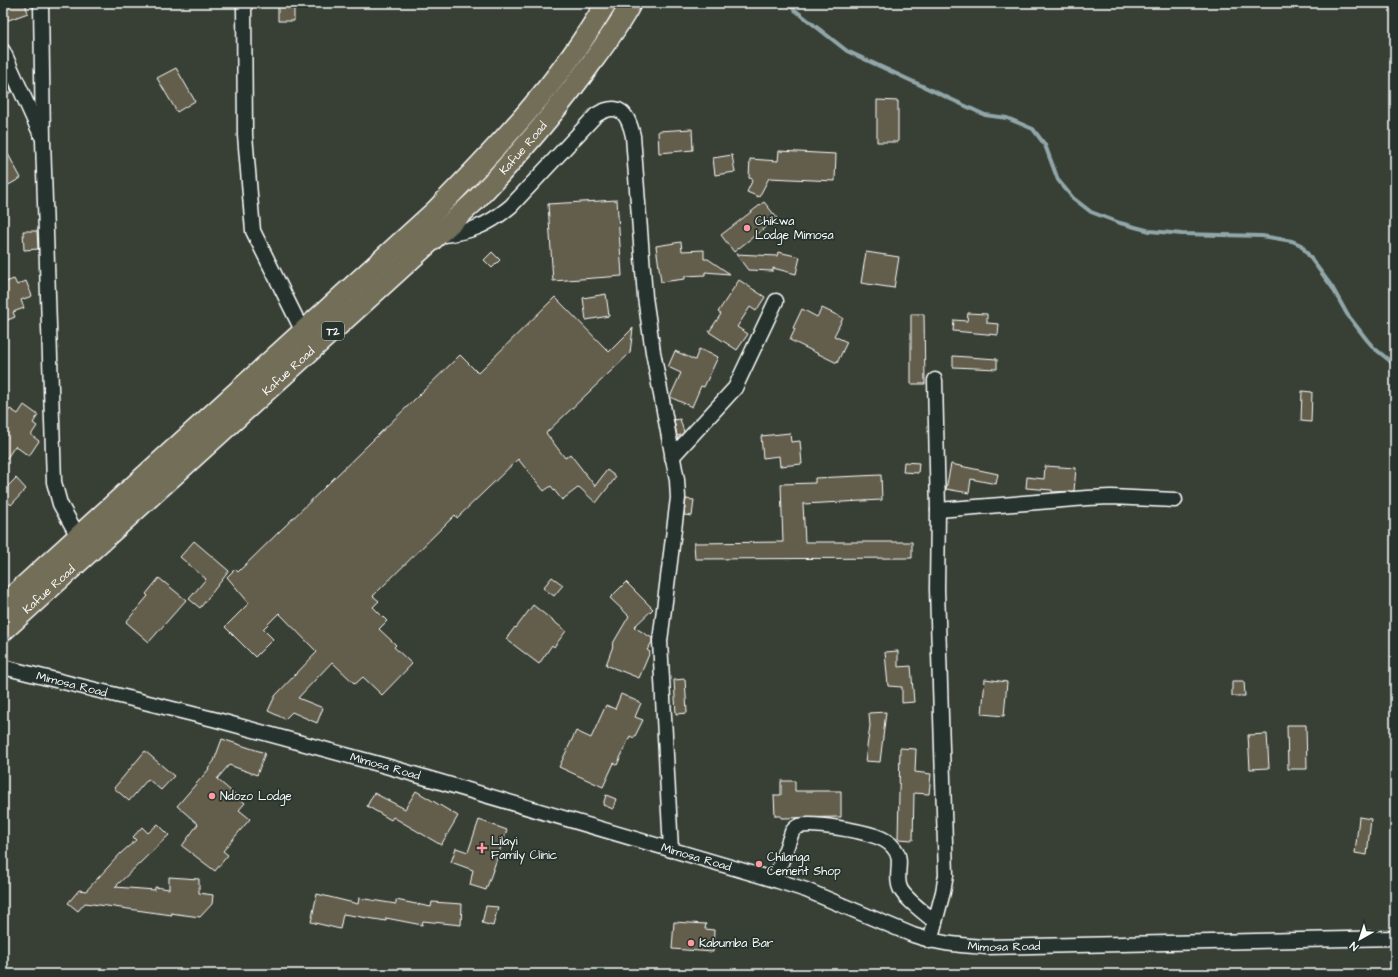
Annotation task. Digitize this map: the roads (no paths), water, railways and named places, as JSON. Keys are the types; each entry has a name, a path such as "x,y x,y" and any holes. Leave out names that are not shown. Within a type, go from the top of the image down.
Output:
{"highway":[{"name":"Kafue Road","path":"3,605 435,211 499,146 530,111 574,54 606,3"},
{"name":"Kafue Road","path":"3,631 437,236 507,168 540,130 606,43 631,3"}],"street":[{"path":"41,3 43,140 54,482 60,504 78,536"},
{"path":"244,3 245,135 253,231 302,332"},
{"path":"3,51 43,140"},
{"path":"437,236 460,234 487,224 499,216 517,200 596,116 610,109 621,111 627,116 633,136 645,297 652,352 677,480 678,498 660,641 672,850"},
{"path":"672,457 735,388 776,301"},
{"path":"930,941 946,875 937,589 938,510 935,380"},
{"path":"938,510 1087,498 1111,497 1175,500"},
{"name":"Mimosa Road","path":"4,667 233,724 386,766 775,880 806,890 930,941 986,947 1395,938"},
{"path":"775,880 792,832 796,828 807,825 823,826 876,836 892,846 898,855 900,860 899,882 902,892 935,922"}],"waterway":[{"path":"786,3 847,51 985,115 1007,118 1033,129 1045,145 1058,180 1073,198 1091,212 1120,223 1150,231 1182,234 1262,236 1292,241 1301,245 1332,287 1347,314 1367,340 1374,348 1395,365"}],"place":[{"name":"Chikwa Lodge Mimosa","path":"747,228"},
{"name":"Ndozo Lodge","path":"212,796"},
{"name":"Lilayi Family Clinic","path":"482,848"},
{"name":"Chilanga Cement Shop","path":"759,864"},
{"name":"Kabumba Bar","path":"691,943"}]}
